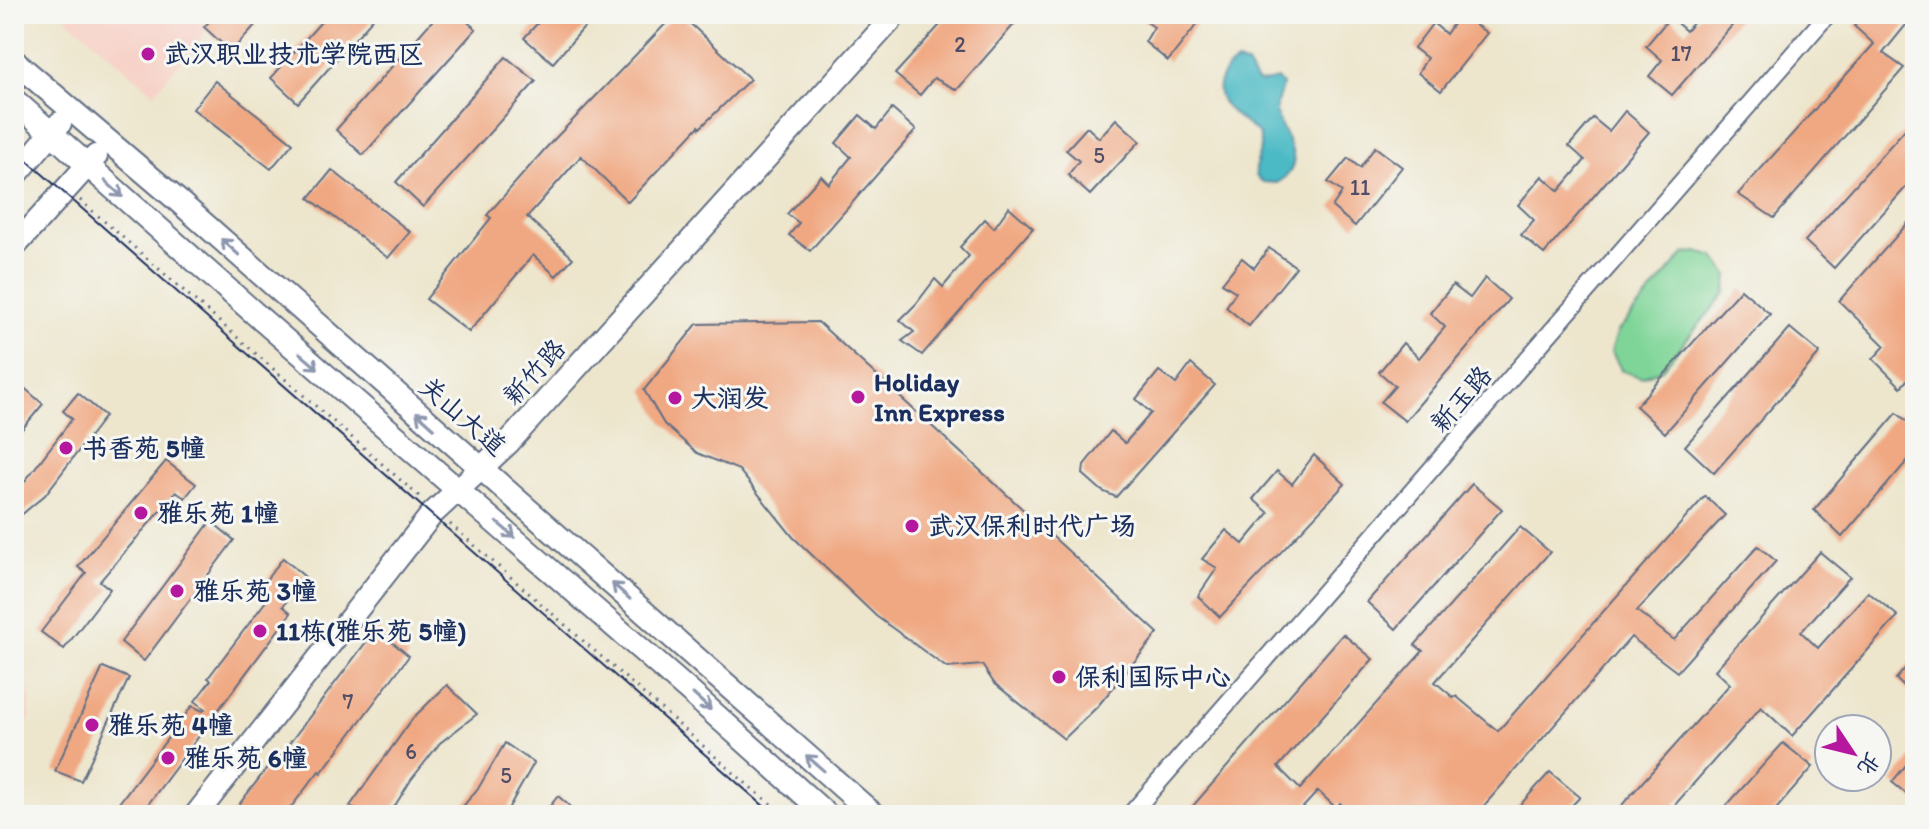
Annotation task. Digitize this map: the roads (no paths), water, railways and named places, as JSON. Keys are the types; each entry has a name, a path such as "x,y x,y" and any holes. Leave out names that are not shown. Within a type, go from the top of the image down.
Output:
{"main road":[{"name":"新竹路","path":"196,815 435,511 508,443 896,14"},
{"name":"关山大道","path":"14,61 874,815"},
{"path":"14,100 827,815"},
{"path":"14,177 71,110"},
{"path":"14,247 108,141"}],"street":[{"name":"新玉路","path":"1130,815 1828,14"}],"water":[{"path":"1237,62 1247,65 1256,81 1261,83 1277,79 1282,85 1276,112 1294,159 1287,175 1277,183 1263,182 1256,176 1259,134 1228,109 1219,94 1223,75"}],"tram line":[{"path":"14,149 774,815"}],"place":[{"name":"武汉职业技术学院西区","path":"148,54"},
{"name":"Holiday Inn Express","path":"858,397"},
{"name":"大润发","path":"675,398"},
{"name":"书香苑 5幢","path":"66,448"},
{"name":"雅乐苑 1幢","path":"141,513"},
{"name":"武汉保利时代广场","path":"912,526"},
{"name":"雅乐苑 3幢","path":"177,591"},
{"name":"11栋(雅乐苑 5幢)","path":"260,631"},
{"name":"保利国际中心","path":"1059,677"},
{"name":"雅乐苑 4幢","path":"92,725"},
{"name":"雅乐苑 6幢","path":"168,758"}]}
